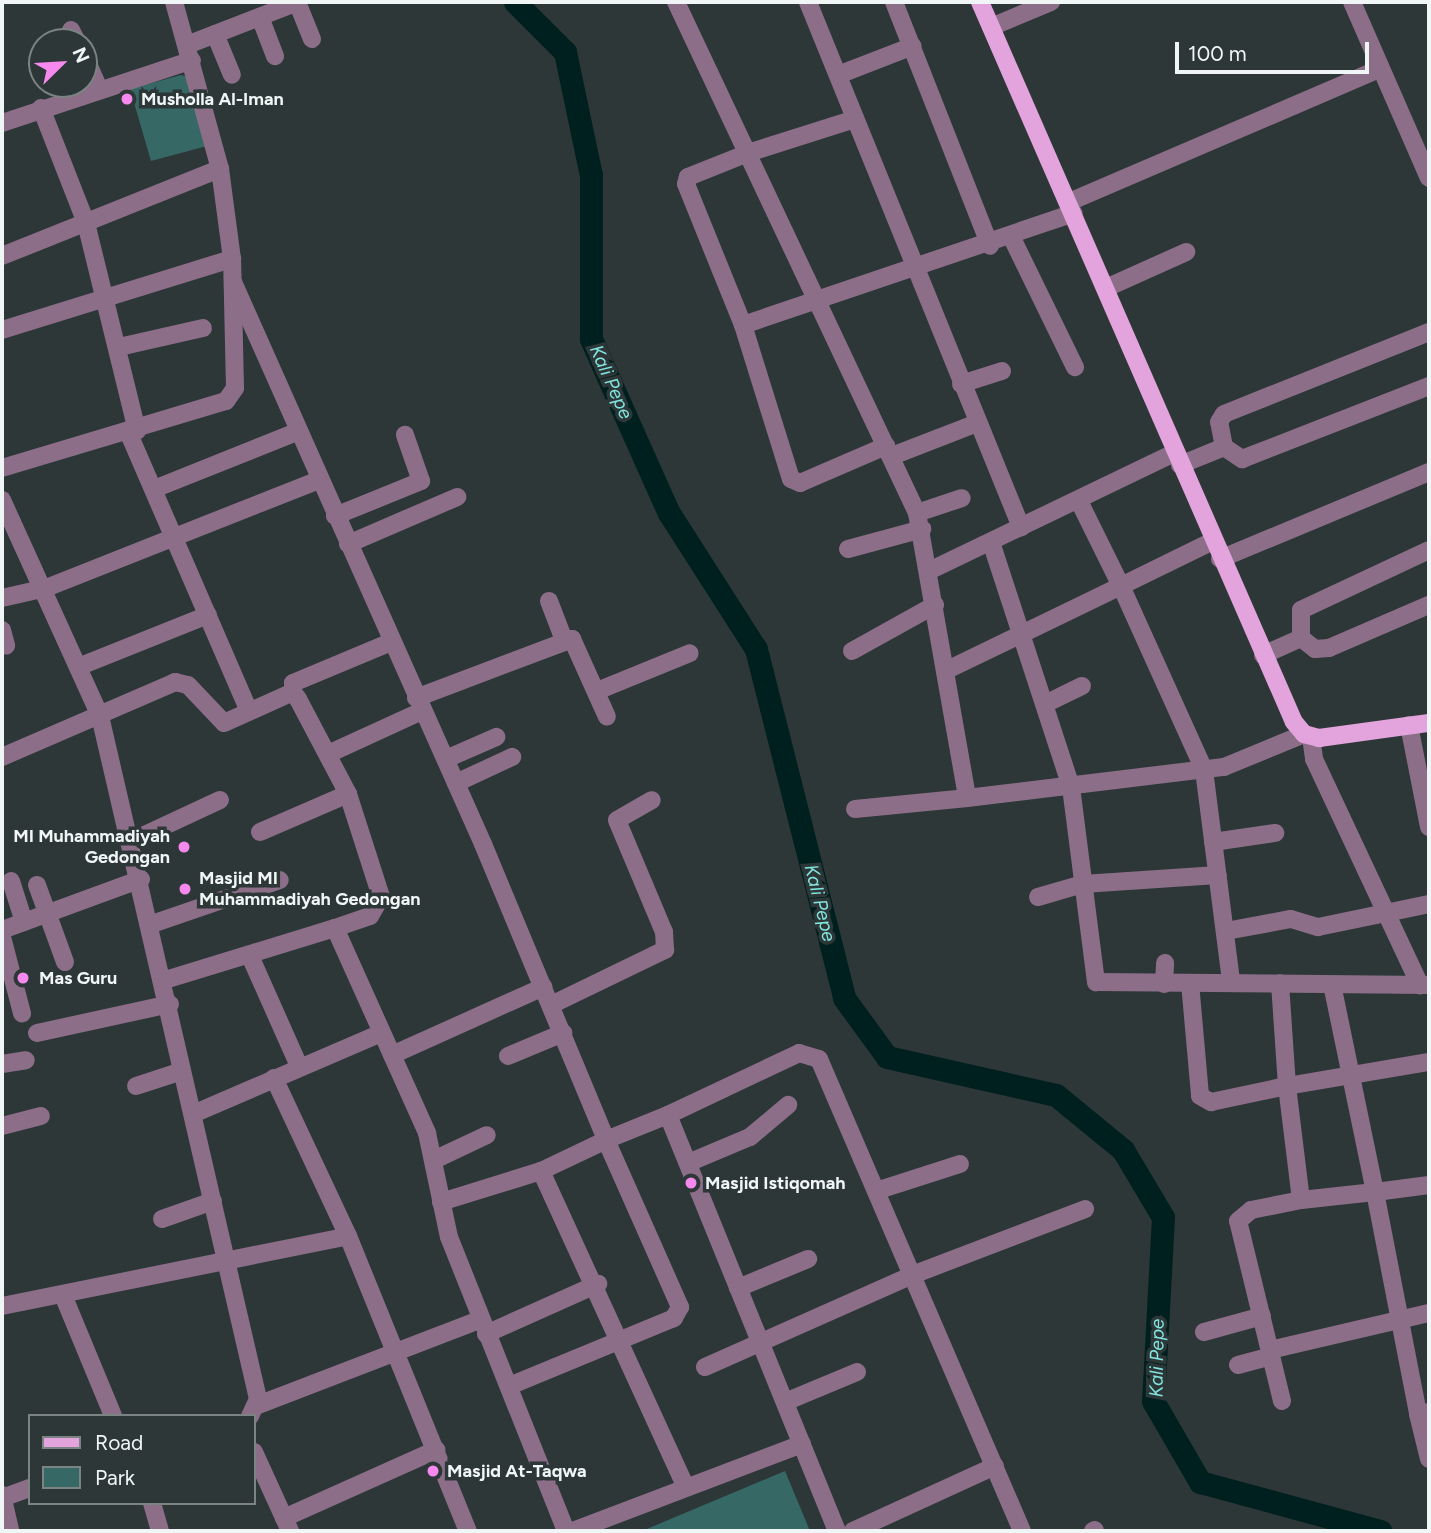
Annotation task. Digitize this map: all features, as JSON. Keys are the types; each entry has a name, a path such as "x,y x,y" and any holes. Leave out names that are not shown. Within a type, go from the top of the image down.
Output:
{"main road":[{"path":"980,2 1072,207 1220,559 1264,655 1307,736 1429,723"}],"street":[{"path":"2,468 133,432 231,395 232,259 220,169 190,52 174,2"},
{"path":"2,123 99,89 190,52 215,34 298,2 312,39"},
{"path":"676,2 889,451 919,521 931,569 967,798"},
{"path":"808,2 1021,527"},
{"path":"894,2 990,246"},
{"path":"991,27 1051,2"},
{"path":"1352,2 1429,178"},
{"path":"260,17 275,56"},
{"path":"215,34 232,75"},
{"path":"838,75 913,46"},
{"path":"743,325 990,246 1380,69"},
{"path":"41,108 86,223 108,295 133,432 153,489 175,534 249,711"},
{"path":"855,119 748,153 686,184 743,325 794,482 977,423"},
{"path":"2,256 220,169"},
{"path":"1010,236 1075,367"},
{"path":"1106,288 1186,252"},
{"path":"2,330 108,295 232,259"},
{"path":"233,282 391,642 446,759 606,1140 680,1307 674,1318 509,1386"},
{"path":"119,347 203,328"},
{"path":"1429,332 1224,414 1219,422 1224,447 1242,459 1429,386"},
{"path":"961,384 1002,371"},
{"path":"153,489 299,431"},
{"path":"335,516 421,481 405,435"},
{"path":"931,569 1177,459 1224,447"},
{"path":"1220,559 1429,472"},
{"path":"2,598 46,587 175,534 319,480"},
{"path":"348,544 457,497"},
{"path":"848,550 919,521 962,498"},
{"path":"2,500 46,587 100,716 152,924 182,1072 227,1261 253,1412 598,1284"},
{"path":"1080,501 1204,770 1231,982"},
{"path":"855,809 1071,787 1204,770 1307,736 1314,759 1381,910 1424,985 1096,982 1071,787 1047,702 991,541"},
{"path":"945,671 1021,631 1213,541"},
{"path":"1301,638 1301,610 1429,550"},
{"path":"549,601 564,640"},
{"path":"1301,638 1315,649 1329,648 1429,605"},
{"path":"852,650 935,606"},
{"path":"78,667 208,615"},
{"path":"1264,655 1301,638"},
{"path":"328,754 419,704 564,640 577,643 607,717"},
{"path":"165,980 362,921 380,905 348,794 292,692 293,682 391,642"},
{"path":"597,691 690,653"},
{"path":"2,757 180,681 221,723 292,692"},
{"path":"1047,702 1082,686"},
{"path":"1409,725 1429,827"},
{"path":"446,759 496,737"},
{"path":"456,783 512,757"},
{"path":"260,832 348,794"},
{"path":"132,841 220,800"},
{"path":"551,1005 665,950 664,932 617,820 652,800"},
{"path":"1213,842 1275,833"},
{"path":"1038,897 1083,884 1219,875"},
{"path":"2,930 141,879"},
{"path":"152,924 280,880"},
{"path":"11,881 24,922"},
{"path":"37,885 65,962"},
{"path":"1226,931 1291,919 1318,927 1381,910 1429,904"},
{"path":"335,928 436,1159 441,1202 483,1327 566,1531"},
{"path":"2,937 22,1013"},
{"path":"250,956 299,1066"},
{"path":"1164,984 1165,963"},
{"path":"1190,983 1203,1100 1429,1062"},
{"path":"1280,983 1287,1086 1301,1200"},
{"path":"1332,985 1375,1192 1397,1320 1424,1413 1429,1459"},
{"path":"392,1055 543,987"},
{"path":"37,1033 170,1004"},
{"path":"508,1056 563,1033"},
{"path":"193,1114 299,1066 382,1034"},
{"path":"441,1202 541,1171 799,1054 814,1054 879,1190 1022,1531"},
{"path":"2,1064 26,1060"},
{"path":"136,1086 182,1072"},
{"path":"274,1078 348,1236 468,1531"},
{"path":"688,1163 750,1137 788,1105"},
{"path":"668,1115 837,1531"},
{"path":"2,1126 41,1116"},
{"path":"436,1159 487,1135"},
{"path":"879,1190 960,1164"},
{"path":"541,1171 598,1284 685,1486"},
{"path":"1282,1401 1238,1221 1251,1210 1301,1200 1429,1185"},
{"path":"162,1219 213,1201"},
{"path":"705,1367 915,1274 1085,1209"},
{"path":"2,1306 348,1236"},
{"path":"738,1288 808,1259"},
{"path":"62,1295 112,1414"},
{"path":"1238,1365 1271,1353 1429,1314"},
{"path":"1204,1332 1262,1316"},
{"path":"785,1402 857,1372"},
{"path":"573,1531 685,1486 802,1444"},
{"path":"256,1456 287,1524 436,1450"},
{"path":"853,1531 995,1466"},
{"path":"10,1531 2,1497 28,1490"},
{"path":"153,1505 160,1531"}],"green space":[{"path":"181,75 188,77 207,146 151,161 130,89"},
{"path":"785,1471 810,1531 642,1531"}],"waterway":[{"name":"Kali Pepe","path":"515,2 565,52 591,175 591,339 669,513 756,649 844,998 887,1057 1056,1095 1123,1150 1163,1217 1153,1401 1200,1482 1380,1531"}],"place":[{"name":"Musholla Al-Iman","path":"127,99"},
{"name":"MI Muhammadiyah Gedongan","path":"184,847"},
{"name":"Masjid MI Muhammadiyah Gedongan","path":"185,889"},
{"name":"Mas Guru","path":"23,978"},
{"name":"Masjid Istiqomah","path":"691,1183"},
{"name":"Masjid At-Taqwa","path":"433,1471"}]}
